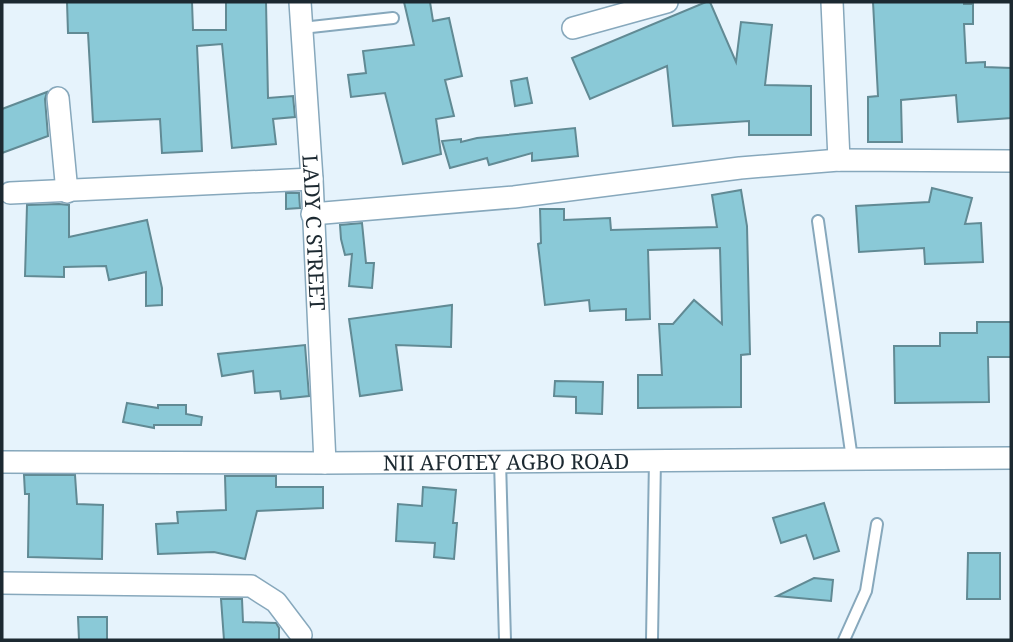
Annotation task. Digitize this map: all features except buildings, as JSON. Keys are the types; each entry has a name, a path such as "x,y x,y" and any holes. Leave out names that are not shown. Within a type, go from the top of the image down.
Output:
{"street":[{"name":"LADY C STREET","path":"300,2 312,179 325,463"},
{"path":"573,28 667,2"},
{"path":"832,2 839,160"},
{"path":"58,98 67,192"},
{"path":"312,214 514,197 740,168 839,160 1011,161"},
{"path":"10,193 312,179"},
{"name":"NII AFOTEY AGBO ROAD","path":"2,462 325,463 1011,458"},
{"path":"2,583 251,586 276,602 301,635"}],"lane":[{"path":"302,28 393,18"},
{"path":"818,221 852,459"},
{"path":"652,640 655,459"},
{"path":"500,461 505,640"},
{"path":"844,640 866,591 877,524"}]}
